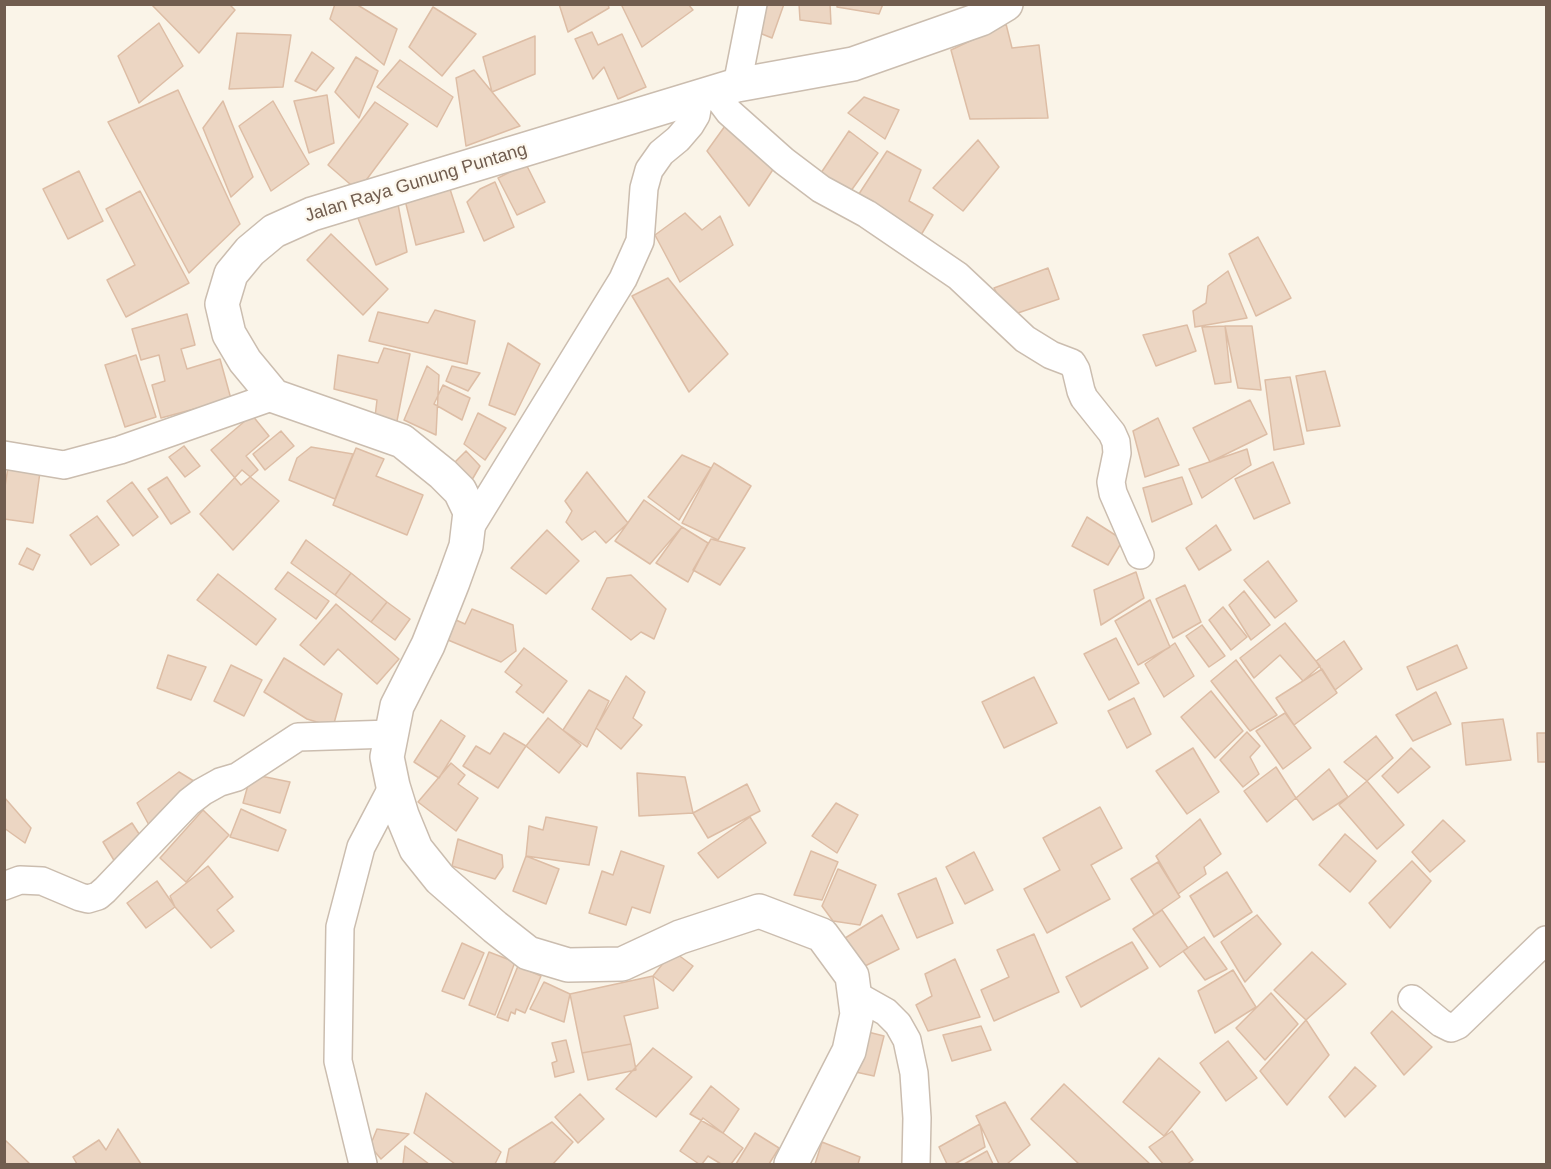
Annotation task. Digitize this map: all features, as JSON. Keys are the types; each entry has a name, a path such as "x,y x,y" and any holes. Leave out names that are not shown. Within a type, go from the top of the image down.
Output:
{"street":[{"path":"468,531 623,279 640,242 644,188 649,170 661,153 678,139 717,91 753,4"},
{"name":"Jalan Raya Gunung Puntang","path":"274,396 245,361 229,334 222,304 231,274 250,251 274,231 312,214 717,91 853,64 981,18 1006,4"},
{"path":"717,91 729,112 784,161 821,189 867,214 958,276 1024,339 1051,355 1072,363 1084,398 1112,433 1116,442 1117,453 1111,482 1113,493 1140,555"},
{"path":"4,454 64,465 120,450 274,396 402,441 443,474 460,491 470,512 466,546 428,645 397,706 387,757 402,815 416,849 440,879 528,953 568,965 622,964 680,937 759,911 822,935 852,976 857,1014 849,1051 791,1164"},
{"path":"4,886 20,880 42,881 80,897 98,896 189,802 220,782 237,777 298,737 391,734"},
{"path":"363,1164 338,1061 340,927 361,848 393,786"},
{"path":"1412,999 1441,1023 1451,1028 1458,1025 1546,940"},
{"path":"854,994 886,1012 898,1024 907,1040 914,1073 917,1118 916,1164"}],"building":[{"path":"151,4 229,4 235,10 199,53"},
{"path":"335,4 356,4 397,29 384,65 330,19"},
{"path":"559,4 608,4 609,8 568,32"},
{"path":"621,4 688,4 693,10 642,47"},
{"path":"761,4 784,4 772,38 752,30"},
{"path":"799,4 830,4 831,24 800,20"},
{"path":"837,4 883,4 879,14 837,7"},
{"path":"433,7 476,34 442,76 409,47"},
{"path":"159,23 183,66 139,103 118,56"},
{"path":"1006,24 1012,48 1039,45 1048,118 970,119 951,50"},
{"path":"592,32 598,45 622,34 646,87 618,99 604,67 593,79 575,39"},
{"path":"237,33 291,35 283,87 229,89"},
{"path":"535,36 535,74 492,92 483,57"},
{"path":"312,52 334,68 316,91 295,81"},
{"path":"356,57 378,71 359,118 335,92"},
{"path":"400,60 453,97 437,127 377,87"},
{"path":"474,70 520,126 466,146 456,78"},
{"path":"178,90 240,224 189,273 108,122"},
{"path":"327,95 334,143 309,153 294,101"},
{"path":"864,97 899,110 885,139 848,113"},
{"path":"223,101 253,177 231,197 203,128"},
{"path":"273,101 309,164 271,191 239,126"},
{"path":"375,102 408,124 358,191 328,165"},
{"path":"725,126 774,168 749,206 707,151"},
{"path":"849,131 878,153 838,209 809,191"},
{"path":"978,140 999,167 963,211 933,188"},
{"path":"887,151 921,170 909,201 933,215 915,245 855,200"},
{"path":"526,164 545,202 517,215 498,178"},
{"path":"79,171 103,221 68,239 43,189"},
{"path":"495,182 514,227 484,241 467,202 480,189"},
{"path":"448,183 464,232 416,245 404,196"},
{"path":"140,191 189,283 126,317 107,280 135,265 106,209"},
{"path":"397,199 407,252 376,265 356,213"},
{"path":"685,213 702,230 720,216 733,245 680,282 655,235"},
{"path":"331,234 388,289 363,315 307,260"},
{"path":"1258,237 1291,298 1256,316 1229,254"},
{"path":"1048,268 1059,299 1009,316 994,288"},
{"path":"1228,271 1247,318 1195,327 1193,311 1206,303 1208,286"},
{"path":"668,278 728,354 689,392 632,296"},
{"path":"435,310 475,321 467,364 369,341 378,312 428,323"},
{"path":"187,314 195,345 181,349 187,369 220,359 231,399 161,418 152,385 165,381 159,355 141,360 132,329"},
{"path":"1187,325 1196,351 1156,366 1143,335"},
{"path":"1225,326 1252,326 1261,390 1238,388"},
{"path":"1225,326 1231,382 1215,384 1202,327"},
{"path":"508,343 540,364 515,415 489,405"},
{"path":"384,348 410,354 396,426 375,417 377,400 334,389 338,355 378,363"},
{"path":"136,355 156,417 125,427 105,365"},
{"path":"427,366 439,375 436,435 404,420"},
{"path":"452,366 480,373 468,391 446,381"},
{"path":"1325,371 1340,426 1307,431 1296,376"},
{"path":"1290,377 1304,444 1274,450 1265,380"},
{"path":"443,385 470,398 462,420 434,404"},
{"path":"1250,400 1267,434 1210,462 1193,428"},
{"path":"478,413 506,428 485,460 464,444"},
{"path":"252,415 269,436 246,456 258,470 241,485 211,450"},
{"path":"1158,418 1179,465 1145,477 1133,431"},
{"path":"281,431 294,446 265,470 253,454"},
{"path":"184,446 200,466 185,477 169,457"},
{"path":"311,447 353,454 335,499 289,480 297,458"},
{"path":"356,448 384,459 376,476 423,495 407,535 333,505"},
{"path":"1247,449 1251,465 1202,498 1189,469"},
{"path":"466,451 480,466 469,485 447,470"},
{"path":"682,455 711,468 679,520 648,497"},
{"path":"1273,462 1290,503 1254,519 1235,479"},
{"path":"714,463 751,486 718,540 682,523"},
{"path":"8,467 40,472 33,523 4,519 4,493"},
{"path":"242,470 279,501 233,550 200,514"},
{"path":"587,472 628,523 606,543 595,531 582,540 566,522 572,511 565,501"},
{"path":"167,477 190,512 171,524 148,489"},
{"path":"1182,477 1192,504 1152,522 1143,488"},
{"path":"132,482 158,517 133,536 107,501"},
{"path":"644,500 682,527 650,564 615,541"},
{"path":"97,516 119,545 91,565 70,535"},
{"path":"1087,517 1123,540 1108,565 1072,546"},
{"path":"1216,525 1231,550 1199,570 1186,548"},
{"path":"682,527 708,543 688,582 656,563"},
{"path":"547,530 579,561 546,594 511,568"},
{"path":"711,539 745,548 720,585 693,570"},
{"path":"306,540 351,573 335,595 291,563"},
{"path":"27,548 40,555 33,570 19,564"},
{"path":"1268,561 1297,601 1275,618 1244,580"},
{"path":"288,572 329,601 316,619 275,589"},
{"path":"1136,572 1144,598 1101,625 1094,590"},
{"path":"351,573 387,602 371,622 335,595"},
{"path":"218,574 276,619 256,645 197,600"},
{"path":"631,575 666,609 654,639 641,632 631,640 592,609 607,578"},
{"path":"1185,585 1201,622 1173,638 1156,599"},
{"path":"1244,591 1270,625 1251,640 1229,605"},
{"path":"1150,600 1170,647 1138,665 1115,621"},
{"path":"387,602 410,619 395,640 371,622"},
{"path":"336,604 399,659 377,684 338,649 324,665 300,645"},
{"path":"1223,607 1247,637 1231,650 1209,620"},
{"path":"472,609 513,625 516,651 501,662 448,640 456,620 465,624"},
{"path":"1285,623 1320,666 1303,681 1280,655 1254,678 1240,658"},
{"path":"1202,625 1225,656 1209,667 1186,636"},
{"path":"1116,638 1139,683 1109,700 1084,654"},
{"path":"1344,641 1362,669 1335,690 1316,661"},
{"path":"1175,643 1194,676 1164,697 1145,664"},
{"path":"1457,645 1467,668 1417,690 1407,667"},
{"path":"524,648 567,681 543,713 516,692 522,685 505,672"},
{"path":"168,655 206,667 191,700 157,688"},
{"path":"284,658 342,694 333,727 307,719 264,692"},
{"path":"1236,660 1277,715 1250,731 1211,681"},
{"path":"231,665 262,680 244,716 214,701"},
{"path":"1322,669 1337,693 1294,725 1276,698"},
{"path":"626,676 645,692 633,718 642,725 621,749 596,728"},
{"path":"1034,677 1057,723 1004,748 982,702"},
{"path":"589,690 609,701 587,747 563,730"},
{"path":"1211,691 1243,731 1215,758 1181,717"},
{"path":"1436,692 1451,724 1413,741 1396,715"},
{"path":"1134,698 1151,734 1127,748 1108,711"},
{"path":"1285,713 1311,748 1283,769 1256,731"},
{"path":"548,718 581,745 559,773 526,746"},
{"path":"1503,719 1511,760 1466,765 1462,723"},
{"path":"441,720 465,736 439,778 414,762"},
{"path":"1247,732 1260,746 1250,757 1259,774 1243,787 1220,760"},
{"path":"504,733 526,746 498,788 463,766 476,746 490,754"},
{"path":"1537,733 1546,733 1546,762 1538,762"},
{"path":"1376,736 1393,758 1367,781 1344,762"},
{"path":"1193,748 1219,792 1187,814 1156,771"},
{"path":"1411,748 1430,767 1398,793 1382,776"},
{"path":"451,763 465,775 458,784 478,798 456,831 418,802"},
{"path":"1276,767 1296,798 1267,822 1244,791"},
{"path":"1329,769 1348,797 1313,820 1296,798"},
{"path":"179,772 197,783 150,827 137,803"},
{"path":"637,773 685,777 693,813 639,816"},
{"path":"251,774 290,782 280,813 243,803"},
{"path":"1367,781 1404,825 1377,849 1339,805"},
{"path":"747,784 760,811 708,838 693,813"},
{"path":"4,797 31,828 25,843 4,828"},
{"path":"836,803 858,815 837,853 812,836"},
{"path":"1100,807 1122,848 1091,865 1110,899 1047,933 1024,889 1060,870 1043,838"},
{"path":"241,809 286,830 278,851 230,837"},
{"path":"203,810 229,835 186,882 160,858"},
{"path":"546,817 597,827 589,865 526,856 529,826 543,830"},
{"path":"750,817 766,843 718,878 698,853"},
{"path":"1200,819 1221,854 1204,867 1206,874 1178,894 1156,856"},
{"path":"1443,820 1465,841 1430,872 1412,852"},
{"path":"132,823 145,843 115,862 103,842"},
{"path":"1345,834 1376,861 1350,892 1319,865"},
{"path":"458,839 502,855 503,867 495,879 452,866"},
{"path":"621,851 664,866 650,913 632,907 626,925 589,913 602,871 613,875"},
{"path":"811,851 838,862 822,900 794,895"},
{"path":"974,852 993,890 965,904 946,867"},
{"path":"526,856 559,869 546,904 513,891"},
{"path":"1412,861 1431,881 1390,928 1369,903"},
{"path":"1158,862 1180,897 1154,915 1131,879"},
{"path":"208,866 233,897 217,910 234,931 211,948 175,907 170,896"},
{"path":"838,869 876,885 860,925 833,921 822,906"},
{"path":"1227,872 1252,912 1214,937 1190,896"},
{"path":"936,878 953,923 917,938 898,894"},
{"path":"157,881 175,907 146,928 127,903"},
{"path":"1162,910 1188,948 1160,967 1133,929"},
{"path":"882,915 899,949 859,969 842,940"},
{"path":"1257,915 1281,944 1245,982 1221,942"},
{"path":"1034,934 1059,992 994,1021 981,990 1009,977 997,950"},
{"path":"1204,937 1227,969 1205,980 1183,951"},
{"path":"1132,942 1148,968 1081,1007 1066,977"},
{"path":"462,943 484,953 464,999 442,991"},
{"path":"673,951 693,966 673,991 653,976"},
{"path":"489,952 515,962 495,1015 469,1005"},
{"path":"1312,952 1346,984 1306,1020 1274,990"},
{"path":"955,959 980,1017 928,1031 916,1005 932,996 925,974"},
{"path":"518,966 541,976 525,1013 516,1009 515,1014 511,1012 508,1021 497,1017"},
{"path":"1233,970 1256,1007 1215,1033 1198,991"},
{"path":"653,976 658,1008 624,1016 631,1044 582,1053 570,994"},
{"path":"544,982 570,994 564,1022 530,1009"},
{"path":"1271,993 1298,1024 1265,1060 1236,1028"},
{"path":"1392,1011 1432,1047 1404,1075 1371,1033"},
{"path":"1306,1020 1329,1055 1287,1105 1260,1071"},
{"path":"981,1026 991,1050 952,1061 943,1035"},
{"path":"860,1030 884,1036 874,1076 851,1071"},
{"path":"566,1040 574,1072 555,1077 552,1063 557,1061 552,1043"},
{"path":"1228,1041 1257,1078 1226,1101 1200,1063"},
{"path":"631,1044 636,1070 588,1080 582,1053"},
{"path":"653,1048 692,1077 656,1117 616,1089"},
{"path":"1159,1058 1200,1092 1164,1136 1123,1102"},
{"path":"1355,1067 1376,1086 1345,1117 1329,1097"},
{"path":"1064,1084 1150,1164 1079,1164 1031,1119"},
{"path":"711,1086 739,1109 723,1133 690,1114"},
{"path":"426,1093 501,1152 495,1164 455,1164 414,1133"},
{"path":"580,1094 604,1119 578,1143 555,1117"},
{"path":"1005,1102 1030,1145 1007,1164 999,1164 976,1116"},
{"path":"703,1118 743,1148 731,1164 721,1164 708,1156 702,1164 699,1164 680,1151"},
{"path":"552,1122 573,1142 553,1164 506,1164 509,1149"},
{"path":"980,1124 985,1147 955,1164 947,1164 939,1147"},
{"path":"118,1129 141,1164 77,1164 73,1157 99,1140 106,1150"},
{"path":"377,1129 409,1134 381,1159 370,1146"},
{"path":"1172,1131 1193,1160 1187,1164 1163,1164 1149,1147"},
{"path":"755,1133 779,1148 769,1164 736,1164"},
{"path":"4,1139 30,1164 4,1164"},
{"path":"822,1142 860,1157 858,1164 815,1164"},
{"path":"405,1146 429,1164 403,1164"},
{"path":"987,1151 993,1164 964,1164"}]}
